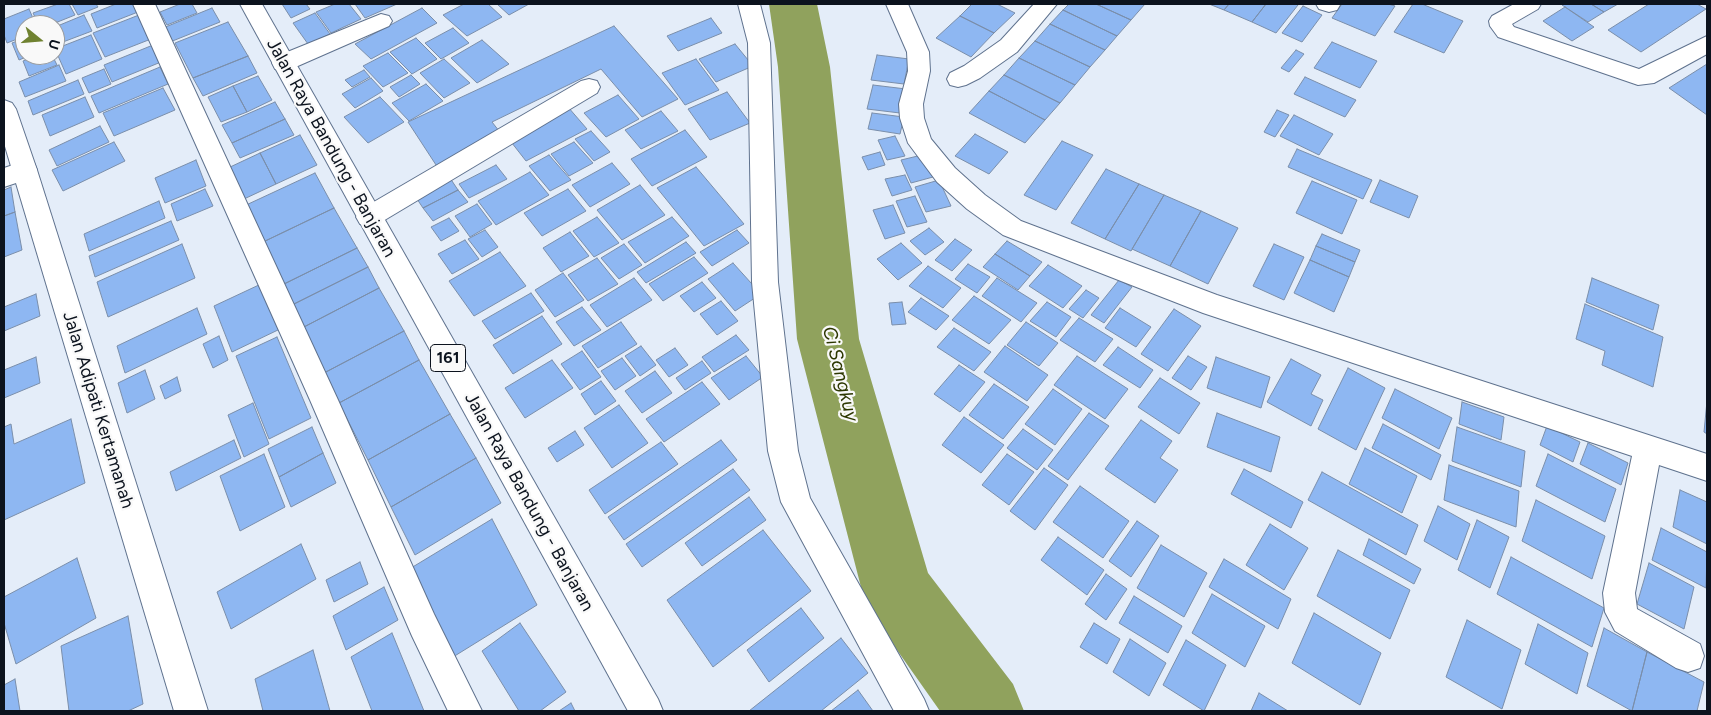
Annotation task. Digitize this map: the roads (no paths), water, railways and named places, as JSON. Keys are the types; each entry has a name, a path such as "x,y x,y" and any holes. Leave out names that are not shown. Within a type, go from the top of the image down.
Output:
{"street":[{"path":"144,4 324,400 423,625 465,711"},
{"name":"Jalan Raya Bandung - Banjaran","path":"251,4 368,217 646,711"},
{"path":"749,4 759,42 765,282 783,451 796,502 912,711"},
{"path":"896,4 918,52 919,71 911,104 912,118 920,143 946,176 976,202 1012,228 1212,305 1707,467"},
{"path":"958,79 972,72 1008,46 1046,4"},
{"path":"1530,4 1500,21 1500,26 1506,32 1638,77 1646,77 1707,44"},
{"path":"283,63 380,21"},
{"path":"368,217 590,87"},
{"name":"Jalan Adipati Kertamanah","path":"4,109 14,174 191,711"},
{"path":"1648,449 1619,593 1621,612 1626,620 1688,656"}],"waterway":[{"name":"Ci Sangkuy","path":"793,4 804,67 828,339 898,591 986,711"}]}
